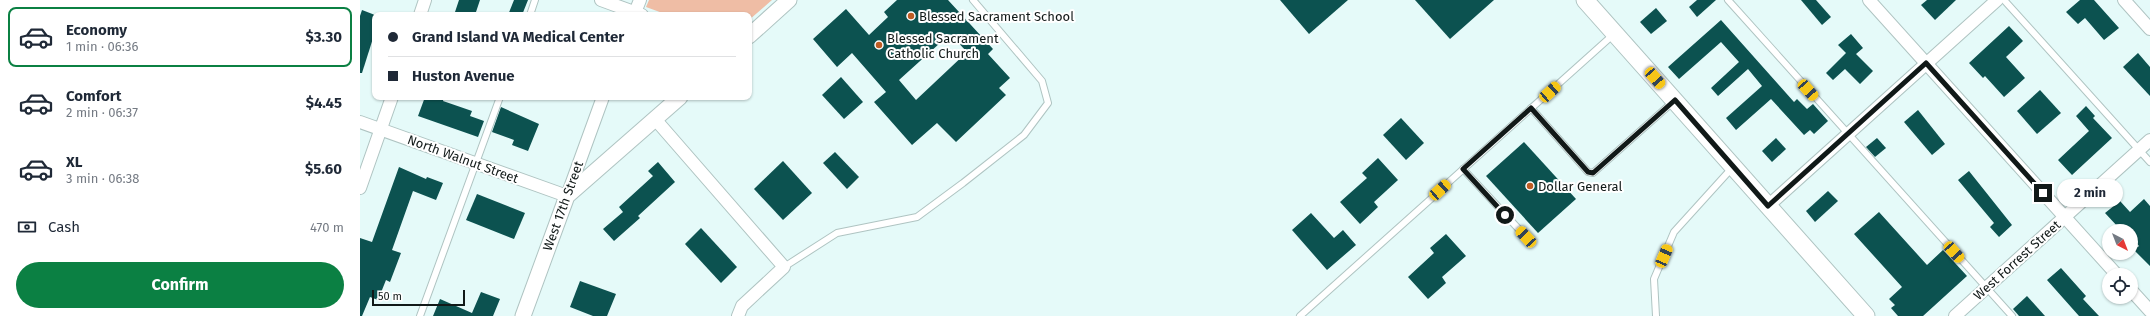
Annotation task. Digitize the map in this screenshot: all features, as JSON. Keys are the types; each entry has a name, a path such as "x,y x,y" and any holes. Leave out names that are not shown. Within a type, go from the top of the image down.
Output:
{"main road":[{"path":"1585,0 1866,316"}],"street":[{"path":"421,12 425,0"},
{"path":"601,0 632,12"},
{"path":"637,12 640,0"},
{"path":"752,33 789,0"},
{"path":"1869,0 2111,268"},
{"path":"1768,206 1997,0"},
{"path":"2124,0 2150,29"},
{"path":"360,188 391,100"},
{"name":"West 17th Street","path":"523,316 602,100"},
{"path":"566,196 677,100"},
{"path":"655,119 784,267 742,306 738,316"},
{"name":"North Walnut Street","path":"360,122 566,196"},
{"name":"West Forrest Street","path":"1955,316 2150,140"},
{"path":"2138,298 2150,311"}],"lane":[{"path":"531,12 535,0"},
{"path":"784,267 837,234 917,217 963,184 1024,135 1048,103 1042,81 973,0"},
{"path":"1728,0 2012,316"},
{"path":"2004,0 2150,162"},
{"path":"1440,190 1615,33"},
{"path":"420,316 499,100"},
{"path":"1531,108 1588,172 1593,173 1675,100"},
{"path":"1656,316 1654,279 1674,232 1733,166"},
{"path":"1463,169 1526,237"},
{"path":"1300,316 1433,196"}],"shaded area":[{"path":"649,0 772,0 752,17 752,12 660,12 646,7"}],"building":[{"path":"459,0 480,0 476,12 455,12"},
{"path":"514,0 528,0 523,12 509,12"},
{"path":"897,0 948,0 993,49 988,54 1010,78 999,88 1006,95 956,142 937,123 912,145 874,102 886,92 852,53 837,67 813,39 846,9 869,35 888,17 884,12","holes":["950,34 967,52 916,100 899,80"]},
{"path":"1280,0 1348,0 1309,34"},
{"path":"1415,0 1494,0 1450,39"},
{"path":"1697,0 1716,0 1697,17 1689,7"},
{"path":"1801,0 1816,0 1831,17 1822,25"},
{"path":"1927,0 1956,0 1935,20 1921,5"},
{"path":"2080,0 2094,0 2119,28 2104,40 2085,18 2078,24 2066,12"},
{"path":"1656,8 1667,21 1651,34 1640,22"},
{"path":"362,10 372,14 372,41 362,73 360,73 360,16"},
{"path":"1721,20 1794,102 1797,99 1807,109 1813,104 1828,121 1814,134 1810,130 1804,135 1771,99 1736,130 1726,118 1762,86 1748,69 1718,96 1711,88 1739,62 1721,42 1679,79 1668,67"},
{"path":"2009,26 2023,41 2006,57 2025,78 2004,97 1985,76 1983,78 1969,63"},
{"path":"1851,34 1863,48 1856,54 1873,71 1860,84 1845,69 1833,80 1826,73 1846,53 1838,45"},
{"path":"2138,53 2150,67 2150,96 2123,67"},
{"path":"841,77 863,102 844,119 822,95"},
{"path":"2040,90 2061,113 2037,134 2017,111"},
{"path":"424,100 443,100 472,111 470,116 484,121 478,137 418,116"},
{"path":"2086,106 2095,116 2093,118 2112,138 2072,175 2058,160 2089,131 2076,116"},
{"path":"501,107 539,124 528,151 512,145 514,140 492,132"},
{"path":"1918,110 1945,144 1932,155 1904,122"},
{"path":"1401,118 1424,143 1406,160 1383,135"},
{"path":"1776,138 1786,149 1772,162 1762,151"},
{"path":"1877,138 1886,148 1875,157 1866,147"},
{"path":"1524,142 1576,199 1538,233 1486,176"},
{"path":"835,152 859,177 847,189 823,163"},
{"path":"1378,158 1398,180 1374,202 1378,207 1360,224 1340,202 1367,178 1362,173"},
{"path":"783,161 812,193 783,220 754,189"},
{"path":"658,162 675,182 638,216 640,218 614,241 603,229 623,212 619,207 653,176 648,171"},
{"path":"399,167 426,179 427,177 443,183 436,200 413,191 392,250 401,253 390,282 386,280 378,300 370,297 362,316 360,316 360,238 372,242"},
{"path":"1969,171 2012,225 1999,237 1990,227 1994,223 1958,180"},
{"path":"1828,191 1838,201 1815,222 1806,211"},
{"path":"477,194 525,213 514,239 466,220"},
{"path":"2144,199 2150,206 2150,266 2138,254 2138,224 2115,224 2105,213 2120,201 2130,212"},
{"path":"1879,212 1927,265 1943,250 1967,276 1923,316 1898,316 1891,308 1895,305 1889,299 1902,287 1854,234"},
{"path":"1311,213 1334,238 1343,230 1356,245 1327,270 1292,230"},
{"path":"701,228 737,267 721,283 685,244"},
{"path":"1446,234 1466,256 1442,277 1446,283 1428,299 1408,277 1434,253 1430,248"},
{"path":"2061,268 2086,296 2083,299 2099,316 2079,316 2047,280"},
{"path":"580,281 616,294 607,316 593,316 570,307"},
{"path":"481,292 500,299 493,316 433,316 440,299 472,313"},
{"path":"2027,296 2045,316 2019,316 2013,309"}],"place":[{"name":"Blessed Sacrament School","path":"911,16"},
{"name":"Blessed Sacrament Catholic Church","path":"879,45"},
{"name":"Dollar General","path":"1530,186"}],"route":[{"path":"1505,215 1463,169 1531,108 1588,172 1593,173 1675,100 1768,206 1926,63 2043,193"}]}
